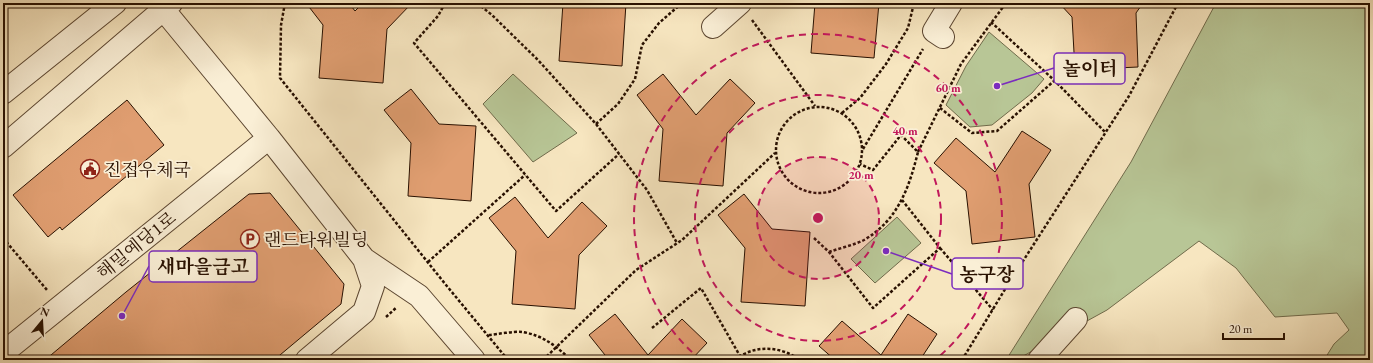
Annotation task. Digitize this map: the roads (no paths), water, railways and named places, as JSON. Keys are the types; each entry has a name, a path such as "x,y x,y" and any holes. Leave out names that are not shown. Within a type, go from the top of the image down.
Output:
{"street":[{"path":"3,94 115,3"},
{"path":"713,27 740,3"},
{"path":"939,34 951,3"},
{"path":"3,146 164,5 364,259 419,296 474,360"},
{"name":"해밀예당1로","path":"3,353 269,138"},
{"path":"307,360 364,312 373,286 364,259"},
{"path":"1039,360 1076,319"}],"place":[{"name":"놀이터","path":"997,86"},
{"name":"진접우체국","path":"90,169"},
{"name":"랜드타워빌딩","path":"250,239"},
{"name":"농구장","path":"886,251"},
{"name":"새마을금고","path":"122,316"}]}
